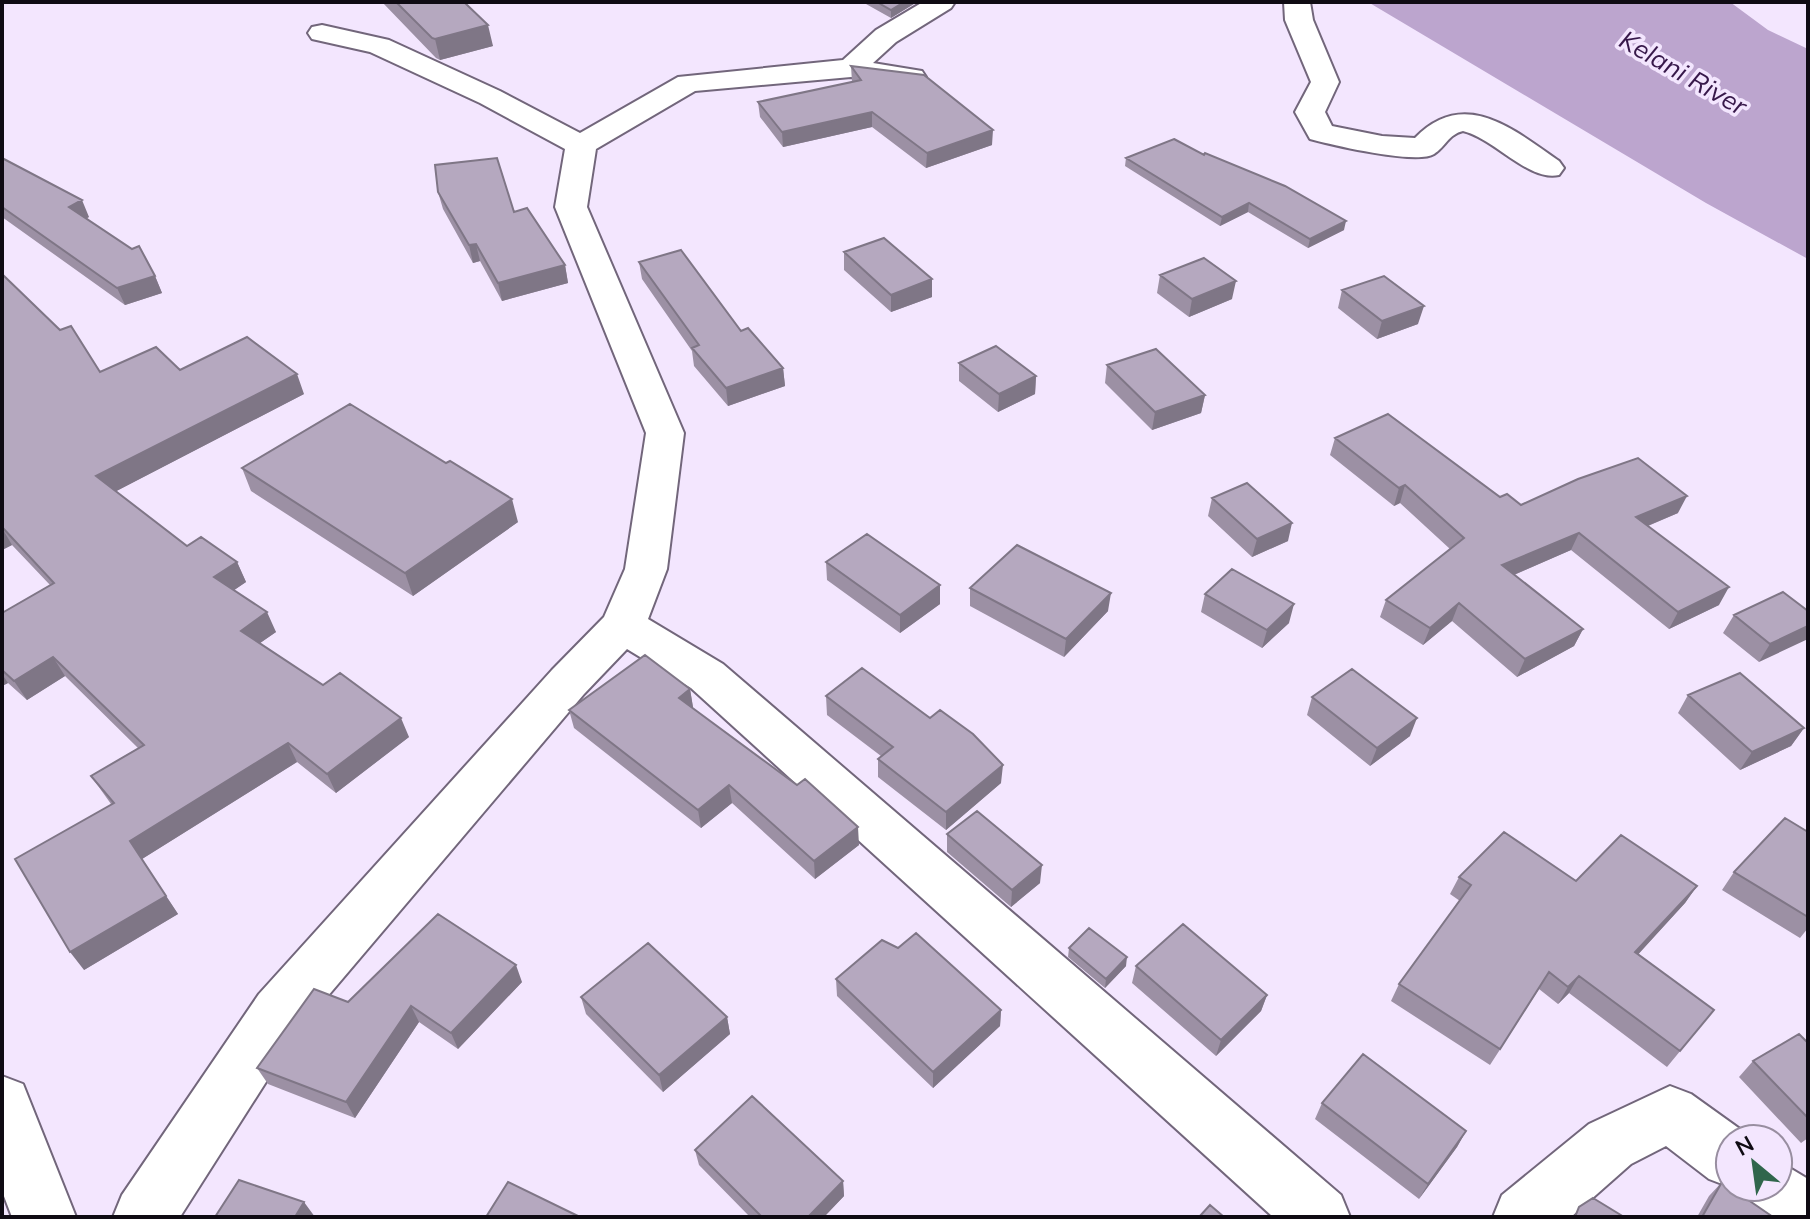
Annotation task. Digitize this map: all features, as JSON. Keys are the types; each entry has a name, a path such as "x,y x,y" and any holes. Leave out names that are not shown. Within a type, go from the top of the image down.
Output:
{"street":[{"path":"851,68 886,36 942,2"},
{"path":"1297,2 1299,20 1325,82 1310,112 1321,133 1382,145 1423,148 1449,124 1464,121 1497,134 1548,168"},
{"path":"322,33 379,46 490,97 581,145"},
{"path":"581,145 688,83 851,68 920,79"},
{"path":"144,1217 279,1012 568,682 623,625 646,569 665,433 571,207 581,145"},
{"path":"623,625 707,676 1319,1217"},
{"path":"2,1104 34,1196 45,1217"},
{"path":"1524,1217 1610,1144 1670,1114 1714,1146"},
{"path":"1791,1203 1808,1216"}],"water":[{"name":"Kelani River","path":"1368,2 1730,2 1768,30 1808,49 1808,259 1706,203"}],"building":[{"path":"396,2 464,2 488,25 435,39"},
{"path":"877,2 904,2 891,10"},
{"path":"851,66 924,75 993,130 927,153 872,112 782,132 758,102 861,80"},
{"path":"1174,139 1204,155 1285,186 1346,221 1310,239 1249,203 1222,217 1126,158"},
{"path":"2,158 82,200 69,207 132,249 139,246 155,276 117,288 2,207"},
{"path":"497,158 514,212 527,208 565,265 498,283 476,244 469,245 438,192 435,165"},
{"path":"884,238 932,279 891,295 844,252"},
{"path":"681,250 741,331 748,328 783,368 726,388 692,348 699,345 639,262"},
{"path":"1204,258 1236,281 1192,299 1160,275"},
{"path":"2,274 60,330 71,326 100,372 156,347 180,370 247,337 297,374 96,476 187,546 201,537 237,562 214,577 267,612 241,631 323,685 340,673 401,718 327,774 288,743 130,841 166,896 70,952 15,859 114,803 91,776 144,745 53,657 14,681 2,670 2,613 54,583 2,527"},
{"path":"1384,276 1424,306 1382,321 1342,290"},
{"path":"996,346 1036,376 999,394 959,363"},
{"path":"1156,349 1205,395 1155,412 1107,365"},
{"path":"350,404 512,499 405,573 242,468"},
{"path":"1388,414 1500,497 1507,494 1521,505 1578,479 1638,458 1687,496 1636,517 1729,587 1678,612 1579,533 1502,565 1583,629 1525,659 1459,603 1430,628 1386,600 1464,538 1405,485 1399,488 1335,438"},
{"path":"1247,483 1292,523 1257,539 1212,498"},
{"path":"867,534 940,585 900,615 826,562"},
{"path":"1017,545 1111,593 1066,639 970,588"},
{"path":"1232,569 1294,604 1267,630 1205,594"},
{"path":"1783,592 1808,611 1808,626 1770,644 1734,615"},
{"path":"645,655 690,689 679,698 797,785 805,779 858,827 814,861 729,785 698,810 569,710"},
{"path":"862,668 930,718 940,710 973,734 1003,765 946,812 878,759 893,747 826,696"},
{"path":"1352,669 1417,718 1377,748 1312,697"},
{"path":"1740,673 1804,728 1752,752 1688,695"},
{"path":"977,811 1042,865 1012,890 947,834"},
{"path":"1785,818 1808,832 1808,917 1734,872"},
{"path":"1504,832 1576,881 1621,835 1697,886 1635,952 1714,1010 1680,1051 1579,976 1568,987 1549,972 1500,1049 1399,984 1471,885 1459,877"},
{"path":"438,914 516,965 451,1033 411,1006 346,1102 257,1068 314,989 348,1002"},
{"path":"1183,924 1267,995 1221,1040 1136,966"},
{"path":"1089,928 1127,957 1106,979 1069,948"},
{"path":"916,933 1001,1010 933,1072 836,979 882,940 898,948"},
{"path":"648,943 727,1017 659,1075 581,997"},
{"path":"1799,1034 1808,1043 1808,1118 1753,1061"},
{"path":"1363,1054 1466,1131 1428,1184 1322,1103"},
{"path":"752,1096 843,1181 808,1217 762,1217 695,1150"},
{"path":"239,1180 304,1202 295,1217 215,1217"},
{"path":"508,1182 580,1217 486,1217"},
{"path":"1714,1196 1714,1203 1753,1203 1773,1217 1702,1217"},
{"path":"1593,1198 1624,1217 1575,1217 1579,1207"},
{"path":"1210,1205 1224,1217 1199,1217"}]}
